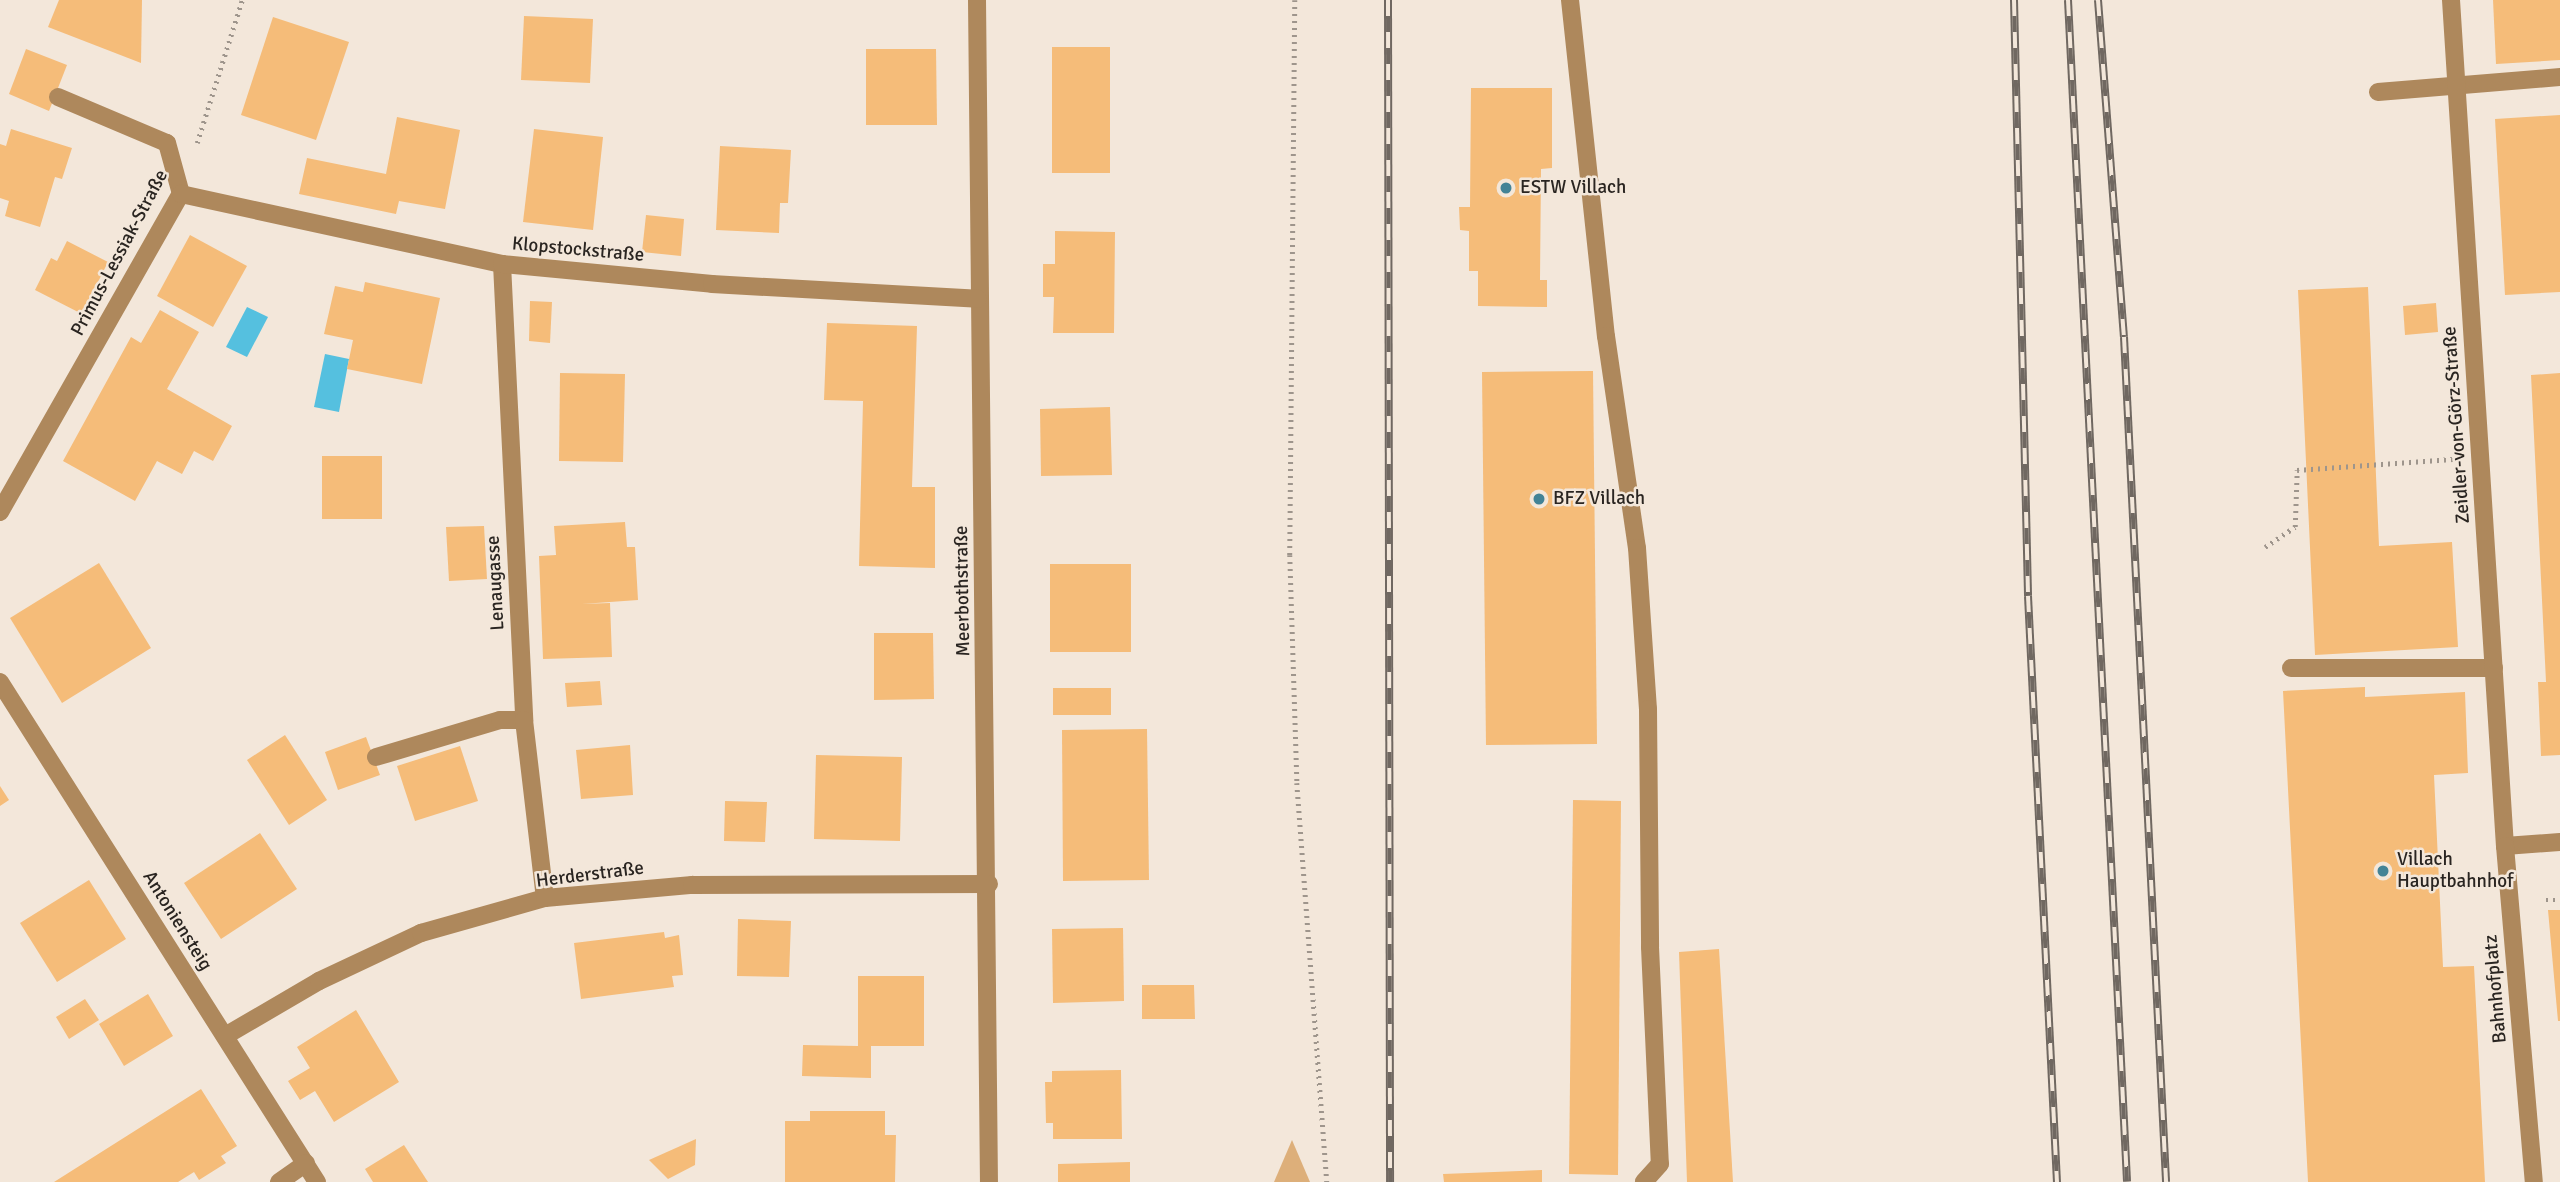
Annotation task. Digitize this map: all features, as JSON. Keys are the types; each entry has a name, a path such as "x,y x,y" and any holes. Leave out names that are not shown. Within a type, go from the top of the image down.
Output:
{"street":[{"name":"Meerbothstraße","path":"977,0 978,299 989,884 989,1182"},
{"path":"1570,0 1606,336 1637,548 1648,709 1650,947 1660,1164 1644,1182"},
{"name":"Zeidler-von-Görz-Straße","path":"2451,0 2505,846"},
{"path":"2378,92 2560,77"},
{"path":"58,97 167,143 181,194"},
{"name":"Klopstockstraße","path":"181,194 502,264 712,284 978,299"},
{"name":"Primus-Lessiak-Straße","path":"0,512 181,194"},
{"name":"Lenaugasse","path":"502,264 524,720 545,898"},
{"path":"2291,668 2494,668"},
{"name":"Antoniensteig","path":"0,682 317,1182"},
{"path":"376,757 500,720 524,720"},
{"path":"2505,846 2560,842"},
{"name":"Bahnhofplatz","path":"2505,846 2534,1182"},
{"name":"Herderstraße","path":"225,1036 319,981 421,933 545,898 692,885 989,884"},
{"path":"279,1182 306,1163"}],"path":[{"name":"Primus-Lessiak-Straße","path":"181,194 242,0"},
{"path":"1295,0 1287,429 1290,568 1297,783 1326,1182"},
{"path":"2265,547 2295,527 2297,470 2455,459"},
{"path":"2546,900 2560,900"}],"shaded area":[{"path":"1292,1140 1310,1182 1274,1182"}],"water":[{"path":"247,307 268,317 247,357 226,347"},
{"path":"325,354 349,359 339,412 314,407"}],"building":[{"path":"59,0 142,0 141,63 48,27"},
{"path":"2493,0 2560,0 2560,60 2496,64"},
{"path":"524,16 593,19 590,83 521,80"},
{"path":"273,17 349,42 316,140 241,115"},
{"path":"1052,47 1110,47 1110,173 1052,173"},
{"path":"26,49 67,65 49,111 9,94"},
{"path":"866,49 936,49 937,125 866,125"},
{"name":"ESTW Villach","path":"1471,88 1552,88 1552,168 1541,169 1540,280 1547,280 1547,307 1478,306 1478,271 1469,271 1469,231 1460,230 1459,207 1470,207"},
{"path":"2560,115 2560,292 2505,295 2495,119"},
{"path":"397,117 460,130 445,209 399,201 396,214 299,194 307,158 386,174"},
{"path":"11,129 72,148 62,179 55,177 40,227 5,216 9,201 0,198 0,144 6,146"},
{"path":"534,129 603,137 593,230 523,222"},
{"path":"720,146 791,150 788,203 780,203 779,233 716,230"},
{"path":"646,215 684,219 681,256 642,252"},
{"path":"1055,231 1115,232 1114,333 1053,333 1054,297 1043,297 1043,264 1055,264"},
{"path":"190,235 247,266 213,327 157,296"},
{"path":"67,241 108,262 82,314 35,290 51,258 57,261"},
{"path":"365,282 440,298 422,384 347,369 353,340 324,334 335,286 363,292"},
{"path":"2368,287 2379,546 2452,542 2458,647 2315,655 2298,290"},
{"path":"530,301 552,302 550,343 529,341"},
{"path":"2436,303 2438,332 2405,335 2403,306"},
{"path":"160,310 199,332 167,389 232,426 213,461 194,451 182,474 157,461 135,501 63,461 131,337 141,343"},
{"path":"827,323 917,326 912,487 935,487 935,568 859,566 863,401 824,400"},
{"name":"BFZ Villach","path":"1593,371 1597,744 1486,745 1482,372"},
{"path":"560,373 625,374 623,462 559,461"},
{"path":"2560,373 2560,755 2541,756 2538,682 2546,682 2531,375"},
{"path":"1110,407 1112,475 1041,476 1040,409"},
{"path":"322,456 382,456 382,519 322,519"},
{"path":"625,522 627,547 635,547 638,600 582,604 610,603 612,657 543,659 539,556 556,555 554,526"},
{"path":"484,526 487,579 449,581 446,527"},
{"path":"99,563 151,648 62,703 10,618"},
{"path":"1050,564 1131,564 1131,652 1050,652"},
{"path":"874,633 933,633 934,699 874,700"},
{"path":"600,681 602,705 567,707 565,683"},
{"name":"Villach Hauptbahnhof","path":"2365,687 2365,697 2465,692 2468,773 2434,775 2443,967 2474,966 2485,1182 2308,1182 2283,691"},
{"path":"1053,688 1111,688 1111,715 1053,715"},
{"path":"1147,729 1149,880 1063,881 1062,730"},
{"path":"285,735 327,800 289,825 247,760"},
{"path":"366,737 380,775 338,790 325,752"},
{"path":"630,745 633,795 581,799 576,750"},
{"path":"460,746 478,801 415,821 397,766"},
{"path":"816,755 902,757 900,841 814,839"},
{"path":"0,786 9,800 0,806"},
{"path":"1573,800 1621,801 1618,1175 1569,1174"},
{"path":"725,801 767,802 765,842 724,841"},
{"path":"260,833 297,889 221,939 184,883"},
{"path":"89,880 126,939 57,982 20,923"},
{"path":"2548,910 2560,910 2560,1021 2558,1021"},
{"path":"738,919 791,921 789,977 737,976"},
{"path":"1123,928 1124,1001 1053,1003 1052,929"},
{"path":"664,932 665,938 679,935 683,975 672,976 674,987 581,999 574,943"},
{"path":"1719,949 1733,1182 1687,1182 1679,952"},
{"path":"858,976 924,976 924,1046 871,1046 871,1078 802,1076 803,1045 858,1046"},
{"path":"1142,985 1194,985 1195,1019 1142,1019"},
{"path":"148,994 173,1036 124,1066 99,1024"},
{"path":"85,999 99,1020 69,1039 56,1017"},
{"path":"356,1010 399,1082 334,1122 315,1091 300,1100 288,1081 310,1068 297,1047"},
{"path":"1121,1070 1122,1139 1053,1139 1053,1123 1046,1123 1045,1082 1052,1082 1052,1071"},
{"path":"201,1089 237,1146 221,1156 226,1163 199,1180 194,1172 178,1182 54,1182"},
{"path":"810,1111 885,1111 885,1135 896,1135 895,1182 785,1182 785,1121 810,1121"},
{"path":"696,1139 695,1165 668,1179 649,1160"},
{"path":"404,1145 428,1182 373,1182 365,1169"},
{"path":"1130,1162 1130,1182 1058,1182 1058,1164"},
{"path":"1542,1170 1542,1182 1444,1182 1443,1174"}],"railway":[{"path":"1388,0 1390,1182"},
{"path":"2014,0 2028,596 2057,1182"},
{"path":"2068,0 2127,1182"},
{"path":"2098,0 2124,337 2166,1182"}],"place":[{"name":"ESTW Villach","path":"1506,188"},
{"name":"BFZ Villach","path":"1539,499"},
{"name":"Villach Hauptbahnhof","path":"2383,871"}]}
